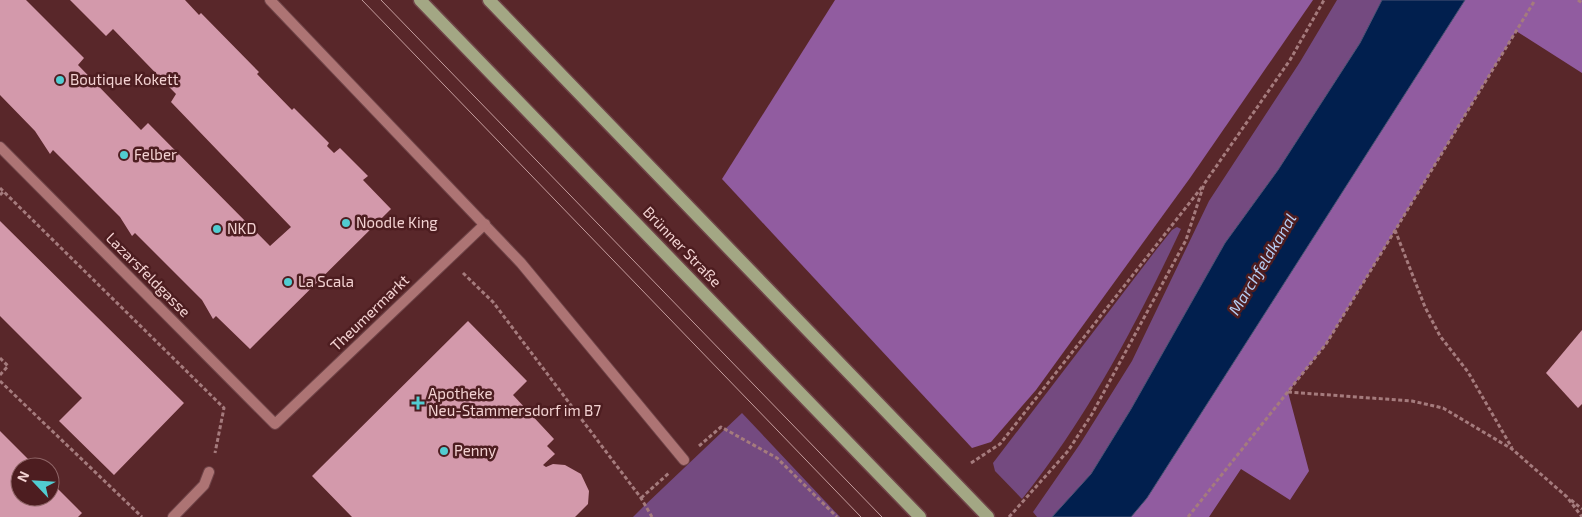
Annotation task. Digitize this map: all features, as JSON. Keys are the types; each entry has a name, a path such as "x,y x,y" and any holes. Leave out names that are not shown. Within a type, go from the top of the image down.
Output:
{"main road":[{"name":"Brünner Straße","path":"420,0 920,517"},
{"path":"489,0 988,517"}],"street":[{"path":"270,0 521,262 684,460"},
{"name":"Lazarsfeldgasse","path":"0,147 275,424"},
{"name":"Theumermarkt","path":"275,424 485,224"},
{"path":"173,517 204,485 209,472"}],"path":[{"path":"971,464 1000,444 1204,184 1290,60 1324,0"},
{"path":"1188,517 1326,344 1535,0"},
{"path":"1578,0 1582,4"},
{"path":"1009,517 1068,451 1092,414 1186,240 1204,184"},
{"path":"0,188 224,408 209,472"},
{"path":"0,195 4,191"},
{"path":"1395,230 1428,314 1440,336 1468,372 1512,449"},
{"path":"448,258 493,302 641,498 652,517"},
{"path":"0,358 8,366 0,375"},
{"path":"0,381 142,517"},
{"path":"1288,392 1412,401 1443,408 1512,449 1582,509"},
{"path":"641,498 720,427 778,458 837,517"},
{"path":"1567,497 1582,517"}],"shaded area":[{"path":"835,0 1313,0 1190,178 1036,390 991,442 972,448 722,179"},
{"path":"1337,0 1382,0 1360,43 1278,170 1225,243 1131,409 1091,474 1052,517 1037,517 1033,512 1080,444 1132,361 1209,201 1300,62"},
{"path":"1465,0 1582,0 1582,73 1516,31 1326,344 1288,392 1309,471 1290,500 1241,469 1209,517 1131,517 1147,498"},
{"path":"1177,227 1181,229 1147,299 1109,369 1068,436 1022,499 995,471 993,463 1156,250 1172,230"},
{"path":"742,413 840,517 633,517 643,507"}],"water":[{"name":"Marchfeldkanal","path":"1382,0 1465,0 1147,498 1131,517 1052,517 1091,474 1131,409 1225,243 1278,170 1360,43"}],"building":[{"path":"0,0 26,0 84,58 78,65 141,130 148,123 270,246 291,227 171,102 176,94 113,29 106,36 70,0 185,0 199,15 201,13 259,72 257,74 292,110 294,108 329,143 327,146 334,153 340,148 368,176 363,180 391,209 250,349 216,316 213,319 202,300 135,233 132,236 120,217 53,150 50,154 35,131 0,95"},
{"path":"0,221 184,403 114,475 59,421 82,398 0,316"},
{"path":"468,321 527,381 513,395 554,439 547,446 555,454 543,465 546,467 553,464 565,465 581,474 589,491 588,504 575,517 352,517 312,476"},
{"path":"1582,330 1582,404 1578,408 1546,373"},
{"path":"0,431 26,457 10,457 10,507 60,507 60,491 82,513 78,517 0,517"}],"tram line":[{"path":"362,0 861,517"},
{"path":"381,0 882,517"}],"place":[{"name":"Boutique Kokett","path":"60,80"},
{"name":"Felber","path":"124,155"},
{"name":"Noodle King","path":"346,223"},
{"name":"NKD","path":"217,229"},
{"name":"La Scala","path":"288,282"},
{"name":"Apotheke Neu-Stammersdorf im B7","path":"418,403"},
{"name":"Penny","path":"444,451"}]}
